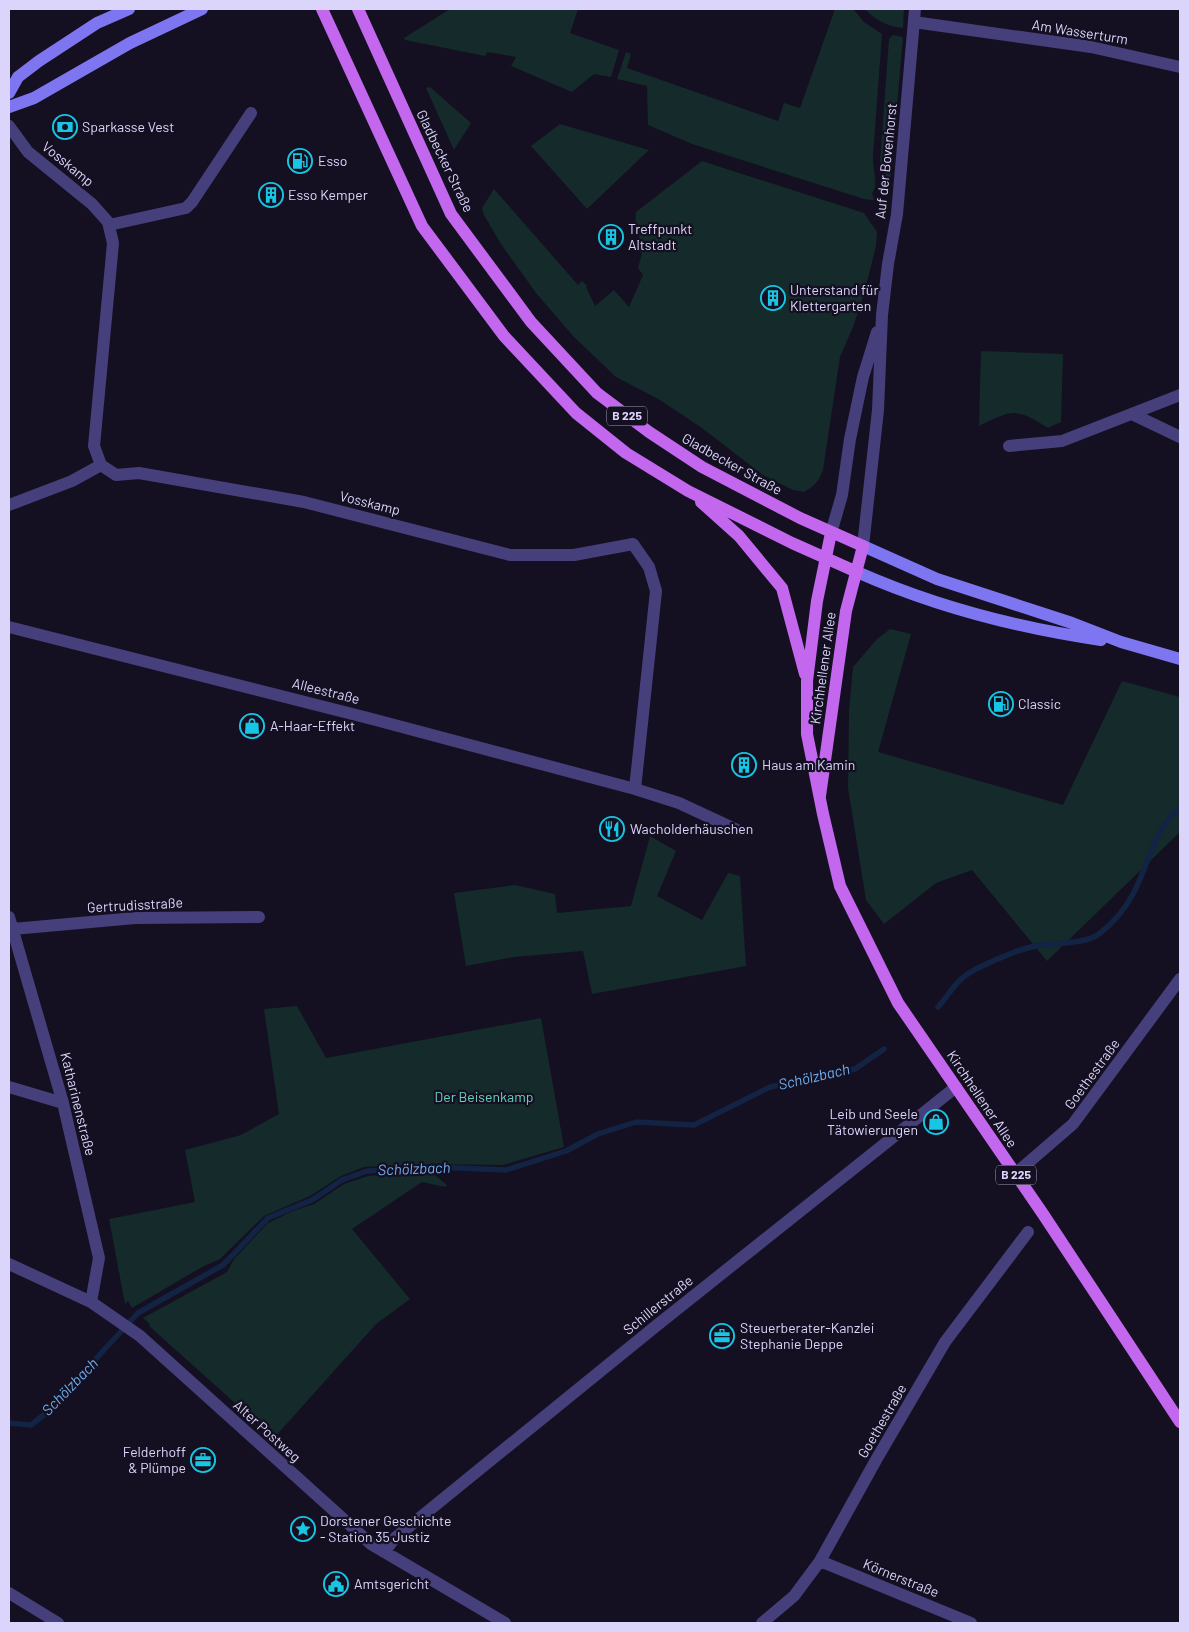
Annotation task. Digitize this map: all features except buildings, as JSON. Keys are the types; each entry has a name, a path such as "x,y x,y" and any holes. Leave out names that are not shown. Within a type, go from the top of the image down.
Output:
{"main road":[{"path":"9,93 18,78 39,61 97,23 129,9"},
{"path":"9,108 34,98 130,43 202,9"},
{"name":"B 225","path":"322,9 422,226 504,336 576,414 626,453 688,490 739,536 782,588 807,681"},
{"name":"Gladbecker Straße","path":"358,9 451,214 531,322 597,393 649,432 702,468 831,533 937,579 1072,623 1121,642 1180,659"},
{"path":"688,490 857,572"},
{"path":"807,681 817,601 831,533"},
{"name":"Kirchhellener Allee","path":"820,796 844,627 863,546"},
{"name":"Gladbecker Straße","path":"857,572 888,586 976,614 1062,634 1121,642"},
{"name":"Kirchhellener Allee","path":"807,681 807,734 840,886 898,1003 1049,1222 1180,1422"}],"street":[{"name":"Auf der Bovenhorst","path":"863,546 878,410 882,315 888,264 897,214 915,15"},
{"name":"Am Wasserturm","path":"915,15 1091,47 1180,67"},
{"path":"9,505 72,481 101,466 94,446 113,243 109,225 186,208 192,202 251,113"},
{"name":"Vosskamp","path":"9,126 28,152 92,204 109,225"},
{"name":"Auf der Bovenhorst","path":"831,533 842,495 850,439 863,378 882,315"},
{"path":"1009,446 1062,441 1180,395"},
{"path":"1132,414 1180,437"},
{"name":"Vosskamp","path":"101,466 116,475 139,473 304,502 510,555 574,555 633,544 649,567 656,591 634,789"},
{"name":"Alleestraße","path":"9,627 372,719 634,789 679,803 737,830"},
{"name":"Gertrudisstraße","path":"11,923 259,916"},
{"name":"Katharinenstraße","path":"11,923 64,1103 99,1258 91,1302"},
{"name":"Goethestraße","path":"1015,1174 1073,1124 1180,979"},
{"path":"9,1087 64,1103"},
{"name":"Schillerstraße","path":"384,1552 395,1538 656,1326 956,1087"},
{"name":"Goethestraße","path":"762,1623 794,1596 820,1561 945,1342 1028,1232"},
{"name":"Alter Postweg","path":"9,1264 91,1302 140,1336 370,1544 505,1623"},
{"name":"Körnerstraße","path":"820,1561 971,1623"},
{"path":"9,1593 58,1623"}],"green space":[{"path":"450,9 578,9 570,33 619,50 611,77 594,74 572,92 511,66 516,57 487,52 485,56 405,40 404,38"},
{"path":"835,9 853,9 864,22 882,34 873,156 875,186 872,193 874,200 864,199 692,144 648,125 647,86 617,79 626,52 631,54 627,68 778,121 784,103 800,108"},
{"path":"865,9 904,9 903,28 882,22"},
{"path":"893,35 903,37 890,183 882,175 880,161 889,39"},
{"path":"430,87 471,123 454,150 426,88"},
{"path":"560,124 649,150 587,209 531,146"},
{"path":"702,161 864,213 877,232 876,246 864,294 840,357 823,470 816,483 804,492 793,490 763,475 702,428 660,400 616,377 574,337 536,293 501,244 482,208 494,189 578,285 582,281 587,286 595,306 614,290 629,307 643,275 638,268 642,253 637,249 640,232 635,230 636,212"},
{"path":"981,351 1063,354 1061,422 1048,428 1028,417 1014,413 979,426"},
{"path":"890,629 911,634 878,752 1063,805 1122,681 1180,697 1180,832 1047,961 972,870 936,883 884,924 866,900 848,788 849,711 853,667 877,639"},
{"path":"650,836 676,851 657,896 702,920 728,873 740,876 746,966 592,994 583,951 514,957 466,966 454,893 515,885 555,894 557,913 631,906"},
{"name":"Der Beisenkamp","path":"297,1006 326,1058 541,1018 564,1147 503,1165 421,1164 364,1167 341,1176 310,1196 264,1216 220,1259 202,1267 132,1308 128,1301 125,1304 109,1219 195,1202 185,1150 241,1135 279,1114 264,1009"},
{"path":"430,1171 447,1185 445,1187 422,1182 352,1229 410,1299 376,1324 274,1438 149,1326 150,1324 143,1318 227,1272 234,1259 268,1223 293,1211 314,1204 344,1184 368,1176"}],"waterway":[{"name":"Schölzbach","path":"938,1007 960,980 985,965 1028,948 1093,938 1104,930 1130,900 1158,835 1172,815 1180,809"},
{"name":"Schölzbach","path":"9,1423 31,1425 45,1414 138,1313 223,1265 268,1218 312,1200 342,1180 367,1171 435,1167 506,1170 566,1151 598,1134 636,1122 694,1125 770,1087 855,1069 884,1049"}],"place":[{"name":"Sparkasse Vest","path":"65,127"},
{"name":"Esso","path":"300,161"},
{"name":"Esso Kemper","path":"271,195"},
{"name":"Treffpunkt Altstadt","path":"611,237"},
{"name":"Unterstand für Klettergarten","path":"773,298"},
{"name":"Classic","path":"1001,704"},
{"name":"A-Haar-Effekt","path":"252,726"},
{"name":"Haus am Kamin","path":"744,765"},
{"name":"Wacholderhäuschen","path":"612,829"},
{"name":"Leib und Seele Tätowierungen","path":"936,1122"},
{"name":"Steuerberater-Kanzlei Stephanie Deppe","path":"722,1336"},
{"name":"Felderhoff & Plümpe","path":"203,1460"},
{"name":"Dorstener Geschichte - Station 35 Justiz","path":"303,1529"},
{"name":"Amtsgericht","path":"336,1584"}]}
